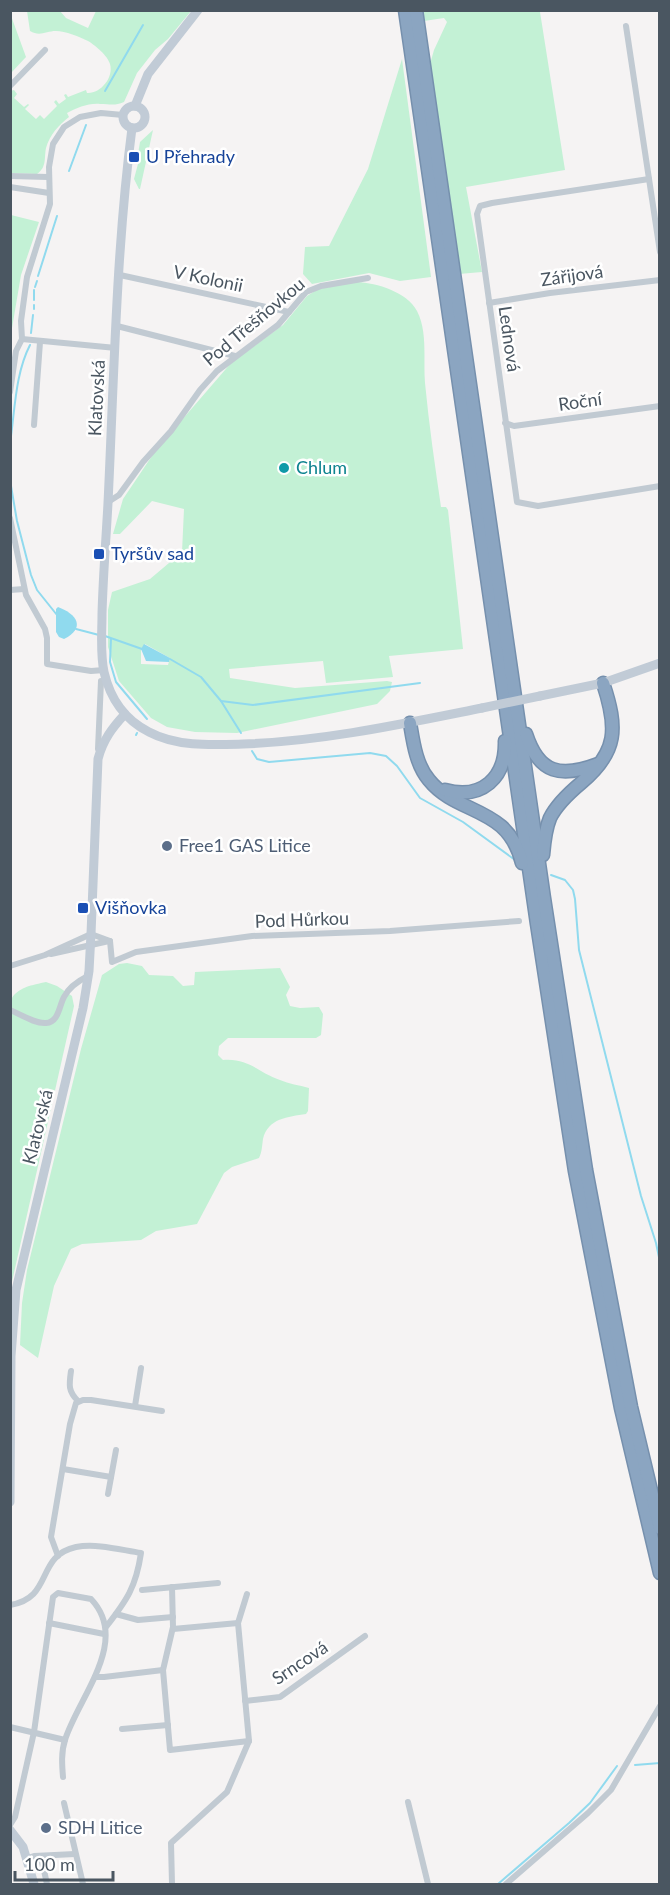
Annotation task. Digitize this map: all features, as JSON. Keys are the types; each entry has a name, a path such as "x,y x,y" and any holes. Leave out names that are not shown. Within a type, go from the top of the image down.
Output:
{"highway":[{"path":"405,10 537,924 575,1171 621,1408 660,1573"},
{"path":"416,10 544,898 597,1229 631,1407 660,1528"},
{"path":"503,614 512,635 526,734 537,757 550,768 567,773 599,764"},
{"path":"544,898 547,887 543,859 545,836 550,818 559,804 592,774 610,749 613,734 609,702 603,683"},
{"path":"438,789 461,793 470,792 484,787 496,777 505,748 501,714 503,691"},
{"path":"410,723 421,767 429,780 444,795 488,815 508,833 522,860 530,912 537,924"}],"main road":[{"path":"135,106 148,74 198,10"},
{"path":"135,106 142,109 145,118 141,125 132,128 125,123 123,115 127,108 135,106"},
{"name":"Klatovská","path":"10,1502 11,1356 16,1290 81,1019 88,976 92,934 98,759 109,732 125,714 111,692 104,670 102,634 120,275 132,128"},
{"path":"125,714 139,726 155,735 173,741 193,744 288,742 410,723 603,683 660,663"},
{"path":"10,1830 23,1847 34,1884"}],"street":[{"path":"626,26 660,252"},
{"path":"10,86 45,50"},
{"path":"10,392 13,351 22,339 21,321 27,277 51,204 48,177 51,147 67,124 80,117 92,113 123,115"},
{"path":"10,176 48,177"},
{"name":"Lednová","path":"649,179 480,206 477,214 517,502 538,506 660,486"},
{"path":"10,187 49,193"},
{"name":"V Kolonii","path":"120,275 289,312"},
{"name":"Pod Třešňovkou","path":"108,502 124,489 217,371 278,325 306,292 321,286 368,278"},
{"name":"Zářijová","path":"489,303 660,280"},
{"path":"117,326 235,356"},
{"path":"22,339 116,348"},
{"path":"34,425 39,342"},
{"name":"Roční","path":"505,423 514,426 660,406"},
{"path":"10,518 24,589 45,629 46,664 92,671 104,670"},
{"path":"10,590 24,589"},
{"name":"Klatovská","path":"98,759 101,681"},
{"name":"Pod Hůrkou","path":"110,941 112,962 136,952 252,936 390,931 519,921"},
{"path":"45,955 92,934 110,941"},
{"path":"10,966 45,955 110,941"},
{"path":"10,1010 42,1023 49,1023 74,984 88,976"},
{"path":"135,1406 141,1368"},
{"path":"71,1371 68,1387 78,1401 91,1400 162,1411"},
{"path":"58,1556 51,1538 70,1424 78,1401"},
{"path":"108,1494 116,1450"},
{"path":"63,1469 111,1477"},
{"path":"10,1605 31,1598 40,1588 46,1571 58,1556 73,1548 89,1546 141,1553 139,1571 128,1598 106,1626 105,1644 95,1677 65,1740 62,1756 63,1777"},
{"path":"142,1590 218,1583"},
{"path":"172,1587 173,1629 163,1670 170,1750 249,1741 227,1792 171,1844 172,1884"},
{"path":"10,1825 15,1817 33,1732 53,1597 58,1593 91,1599 106,1626"},
{"name":"Srncová","path":"247,1594 238,1623 249,1741"},
{"path":"116,1614 138,1620 173,1617"},
{"path":"49,1623 104,1634"},
{"path":"173,1629 238,1623"},
{"name":"Srncová","path":"245,1701 280,1697 365,1636"},
{"path":"95,1677 163,1670"},
{"path":"506,1884 612,1790 660,1706"},
{"path":"122,1729 168,1725"},
{"path":"10,1727 65,1740"},
{"path":"408,1802 428,1884"},
{"path":"64,1803 83,1884"},
{"path":"27,1858 75,1854"},
{"path":"41,1857 47,1884"}],"green space":[{"path":"27,11 60,11 66,18 88,28 96,11 191,11 137,73 124,102 87,105 67,113 69,117 50,138 44,165 37,174 11,173 10,91 14,90 17,94 14,98 24,107 29,105 25,109 36,119 40,115 44,119 57,106 54,102 56,100 59,104 66,99 64,95 68,97 86,90 87,93 97,91 108,80 111,69 104,54 85,39 60,31 40,34 30,31"},
{"path":"423,11 543,11 540,12 565,170 466,187 482,272 459,274 430,64 447,22 444,18 424,21"},
{"path":"10,13 26,57 11,73 10,73"},
{"path":"402,59 431,277 400,281 369,273 312,284 303,274 305,247 329,246 368,169"},
{"path":"153,130 139,189 134,179 139,160 137,160 140,142"},
{"path":"11,215 39,222 21,275 11,334"},
{"path":"357,282 373,284 399,294 417,311 423,328 425,383 441,507 446,507 448,510 463,649 389,656 393,677 326,683 323,661 229,669 230,678 295,688 392,682 390,691 377,704 237,733 195,732 167,727 151,718 119,681 108,647 108,610 112,592 150,579 182,552 184,509 152,501 120,534 113,534 123,499 156,450 231,363 283,325 307,296 318,289","holes":["145,644 170,658 168,665 141,664 141,649"]},
{"path":"119,964 142,966 149,975 173,976 183,986 194,985 195,972 280,968 290,987 286,995 290,1006 319,1007 323,1014 321,1035 316,1038 228,1038 219,1046 218,1055 223,1060 240,1061 272,1077 309,1088 308,1111 306,1114 280,1120 269,1127 263,1139 259,1158 232,1167 224,1173 197,1224 156,1231 141,1240 82,1244 71,1249 54,1286 38,1358 20,1345 22,1303 27,1270 81,1049 102,975"},
{"path":"46,982 72,996 74,1006 11,1286 11,1000 21,989"}],"water":[{"path":"58,607 74,617 77,626 71,635 64,639 56,632 56,609"},
{"path":"144,644 170,658 169,662 146,661 141,649"}],"waterway":[{"path":"105,91 143,25"},
{"path":"69,171 86,125"},
{"path":"38,276 57,216"},
{"path":"35,287 37,281"},
{"path":"34,290 34,300"},
{"path":"31,333 33,315"},
{"path":"10,443 18,380 30,345"},
{"path":"10,459 11,486 17,521 31,575 37,590 57,615"},
{"path":"76,629 99,635"},
{"path":"105,636 142,649"},
{"path":"111,639 110,662 116,682 147,719"},
{"path":"170,659 201,677 221,701 241,733"},
{"path":"221,701 253,705 420,683"},
{"path":"252,751 257,759 269,762 370,753 386,756 397,766 420,798 463,822 515,860"},
{"path":"551,875 565,880 573,890 579,950 641,1196 660,1262"},
{"path":"635,1765 660,1763"},
{"path":"498,1884 590,1803 617,1766"}],"place":[{"name":"U Přehrady","path":"134,157"},
{"name":"Chlum","path":"284,468"},
{"name":"Tyršův sad","path":"99,554"},
{"name":"Free1 GAS Litice","path":"167,846"},
{"name":"Višňovka","path":"83,908"},
{"name":"SDH Litice","path":"46,1828"}]}
